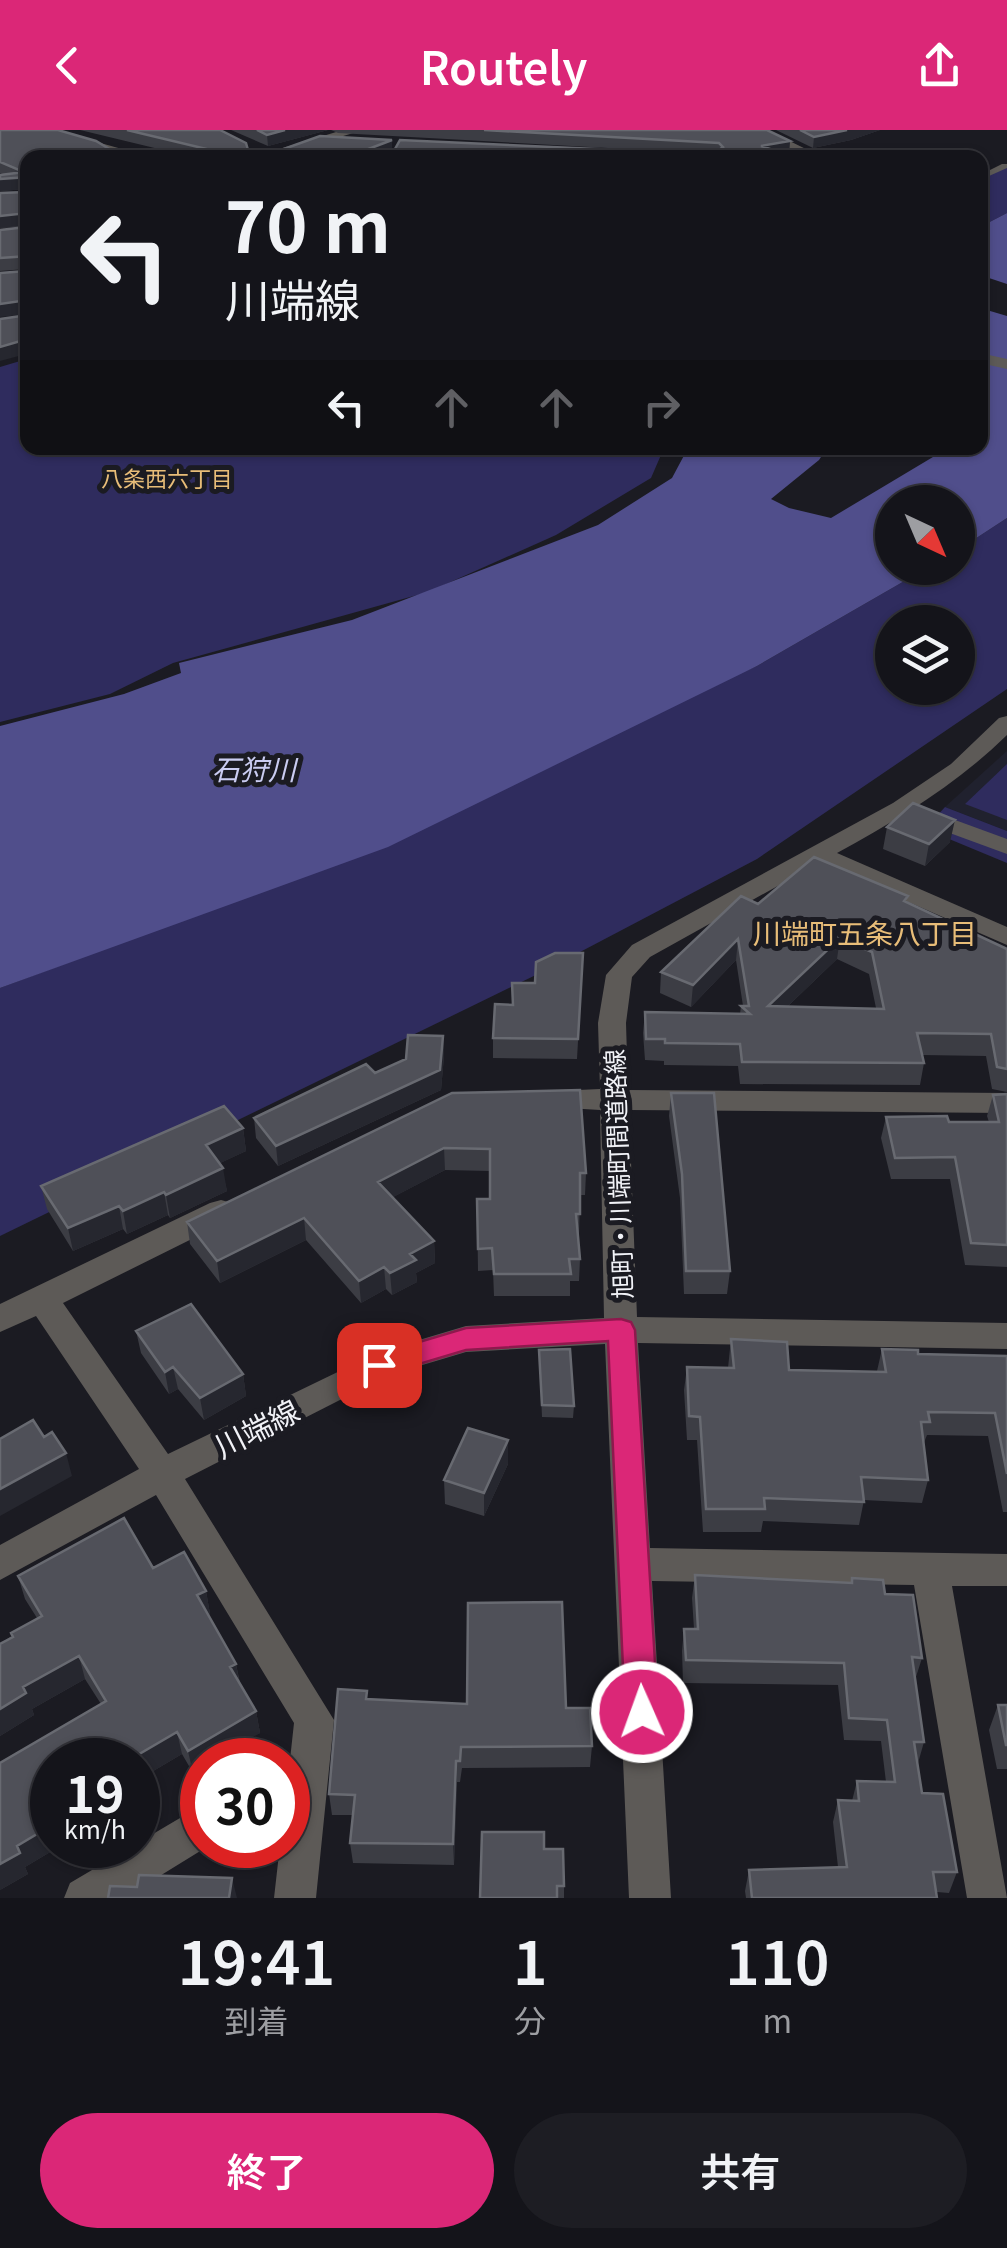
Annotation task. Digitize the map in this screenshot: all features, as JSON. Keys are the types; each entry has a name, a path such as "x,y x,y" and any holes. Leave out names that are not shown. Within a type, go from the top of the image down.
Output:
{"street":[{"path":"40,130 117,150"},
{"path":"757,130 802,150"},
{"path":"277,150 351,134"},
{"name":"旭町・川端町間道路線","path":"650,1898 621,1330 612,1023 619,975 640,951 901,808 959,768 1007,723"},
{"path":"901,808 1007,847"},
{"path":"818,854 1007,937"},
{"path":"522,1100 1007,1103"},
{"path":"0,1320 253,1195"},
{"path":"41,1298 162,1474 314,1720 308,1738"},
{"name":"川端線","path":"0,1564 162,1474 379,1365 466,1339 621,1330 1007,1336"},
{"path":"635,1564 1007,1570"},
{"path":"930,1568 988,1898"},
{"path":"85,1898 180,1840"},
{"path":"295,1898 296,1868"}],"lane":[{"path":"988,174 1005,166 990,162"}],"shaded area":[{"path":"1007,165 1007,213 988,223 988,174"},
{"path":"20,361 20,455 661,455 651,478 556,535 428,592 173,663 110,694 0,722 0,367"},
{"path":"1007,518 1007,689 757,859 542,972 0,1236 0,988 131,939 757,666 898,585 975,585 975,539"},
{"path":"1007,751 1007,831 945,807"},
{"path":"1007,764 1007,820 965,804"},
{"path":"945,807 1007,831 1007,863 925,829"}],"water":[{"path":"1007,213 1007,284 988,278 988,223"},
{"name":"石狩川","path":"988,310 1007,316 1007,518 975,539 975,485 886,485 936,455 988,455"},
{"name":"石狩川","path":"684,455 822,455 771,499 789,508 831,518 875,492 875,585 898,585 757,666 388,847 0,988 0,726 124,694 181,673 179,663 352,620 598,525 672,478"}],"building":[{"path":"0,130 58,130 96,141 111,150 20,150 20,170 0,162"},
{"path":"127,130 220,130 246,143 248,150 211,150"},
{"path":"257,130 285,130 267,135"},
{"path":"484,130 767,130 790,141 761,146 773,150 719,150 723,147 719,143"},
{"path":"800,130 847,130 814,137"},
{"path":"320,136 392,140 366,150 281,150"},
{"path":"400,140 618,150 394,150"},
{"path":"20,172 20,178 0,179 0,175"},
{"path":"20,192 20,214 0,216 0,193"},
{"path":"20,228 20,257 0,258 0,230"},
{"path":"20,271 20,301 0,304 0,273"},
{"path":"20,316 20,341 0,347 0,319"},
{"path":"913,803 955,820 929,844 887,827"},
{"path":"814,857 908,896 904,901 1007,949 1007,1069 997,1067 991,1034 917,1033 924,1063 742,1062 740,1044 646,1039 645,1012 750,1014 741,1006 749,1006 738,939 693,985 661,972 741,896 758,904","holes":["840,938 872,952 884,1009 768,1006"]},
{"path":"555,953 583,953 578,1039 493,1038 495,1004 513,1005 512,983 535,983 536,962"},
{"path":"408,1035 443,1036 440,1070 276,1146 254,1118 366,1064 375,1073 406,1059"},
{"path":"580,1090 586,1173 580,1173 580,1214 576,1214 580,1259 569,1259 571,1274 494,1274 492,1248 478,1249 477,1199 490,1199 490,1149 444,1148 378,1182 434,1241 410,1254 416,1260 390,1273 384,1267 359,1281 304,1218 217,1261 187,1222 452,1093"},
{"path":"671,1093 714,1093 730,1271 686,1271 682,1174"},
{"path":"1007,1094 1007,1245 971,1243 955,1157 895,1158 886,1117 947,1116 949,1122 999,1122 993,1095"},
{"path":"224,1106 243,1128 206,1145 223,1168 166,1195 164,1192 123,1211 119,1206 68,1228 41,1186"},
{"path":"191,1304 243,1374 200,1398 173,1367 165,1372 136,1331"},
{"path":"731,1339 787,1342 789,1370 886,1372 882,1349 1007,1356 1007,1474 995,1413 928,1412 930,1422 921,1422 928,1480 861,1477 864,1502 764,1498 765,1509 706,1509 700,1417 689,1416 687,1367 734,1368"},
{"path":"570,1349 574,1406 542,1405 539,1350"},
{"path":"33,1420 44,1437 52,1432 66,1453 0,1489 0,1439"},
{"path":"468,1428 508,1440 484,1493 444,1480"},
{"path":"124,1518 153,1568 184,1552 206,1591 197,1595 236,1664 230,1667 256,1711 210,1738 180,1738 177,1732 160,1742 160,1738 43,1738 106,1701 79,1656 23,1687 26,1693 0,1709 0,1644 13,1637 11,1633 42,1616 18,1576"},
{"path":"695,1575 852,1583 852,1578 883,1580 885,1594 913,1595 922,1658 912,1657 924,1742 914,1742 922,1793 943,1794 957,1872 933,1872 937,1898 752,1898 749,1870 847,1867 838,1800 859,1801 857,1781 895,1782 887,1720 849,1718 844,1663 686,1660 684,1629 698,1629"},
{"path":"562,1602 566,1708 590,1708 592,1746 461,1747 460,1761 456,1761 453,1844 350,1843 355,1795 329,1794 338,1689 367,1691 366,1699 467,1704 468,1603"},
{"path":"998,1705 1007,1705 1007,1745 1006,1745"},
{"path":"30,1745 30,1838 17,1846 20,1853 0,1864 0,1763"},
{"path":"482,1832 544,1832 544,1849 563,1849 564,1886 557,1886 557,1898 480,1898"},
{"path":"139,1875 232,1878 229,1898 108,1898 110,1886 137,1887"}],"district":[{"name":"八条西六丁目","path":"167,477"},
{"name":"川端町五条八丁目","path":"865,932"}],"route":[{"path":"379,1365 466,1339 621,1330 642,1712"}]}
